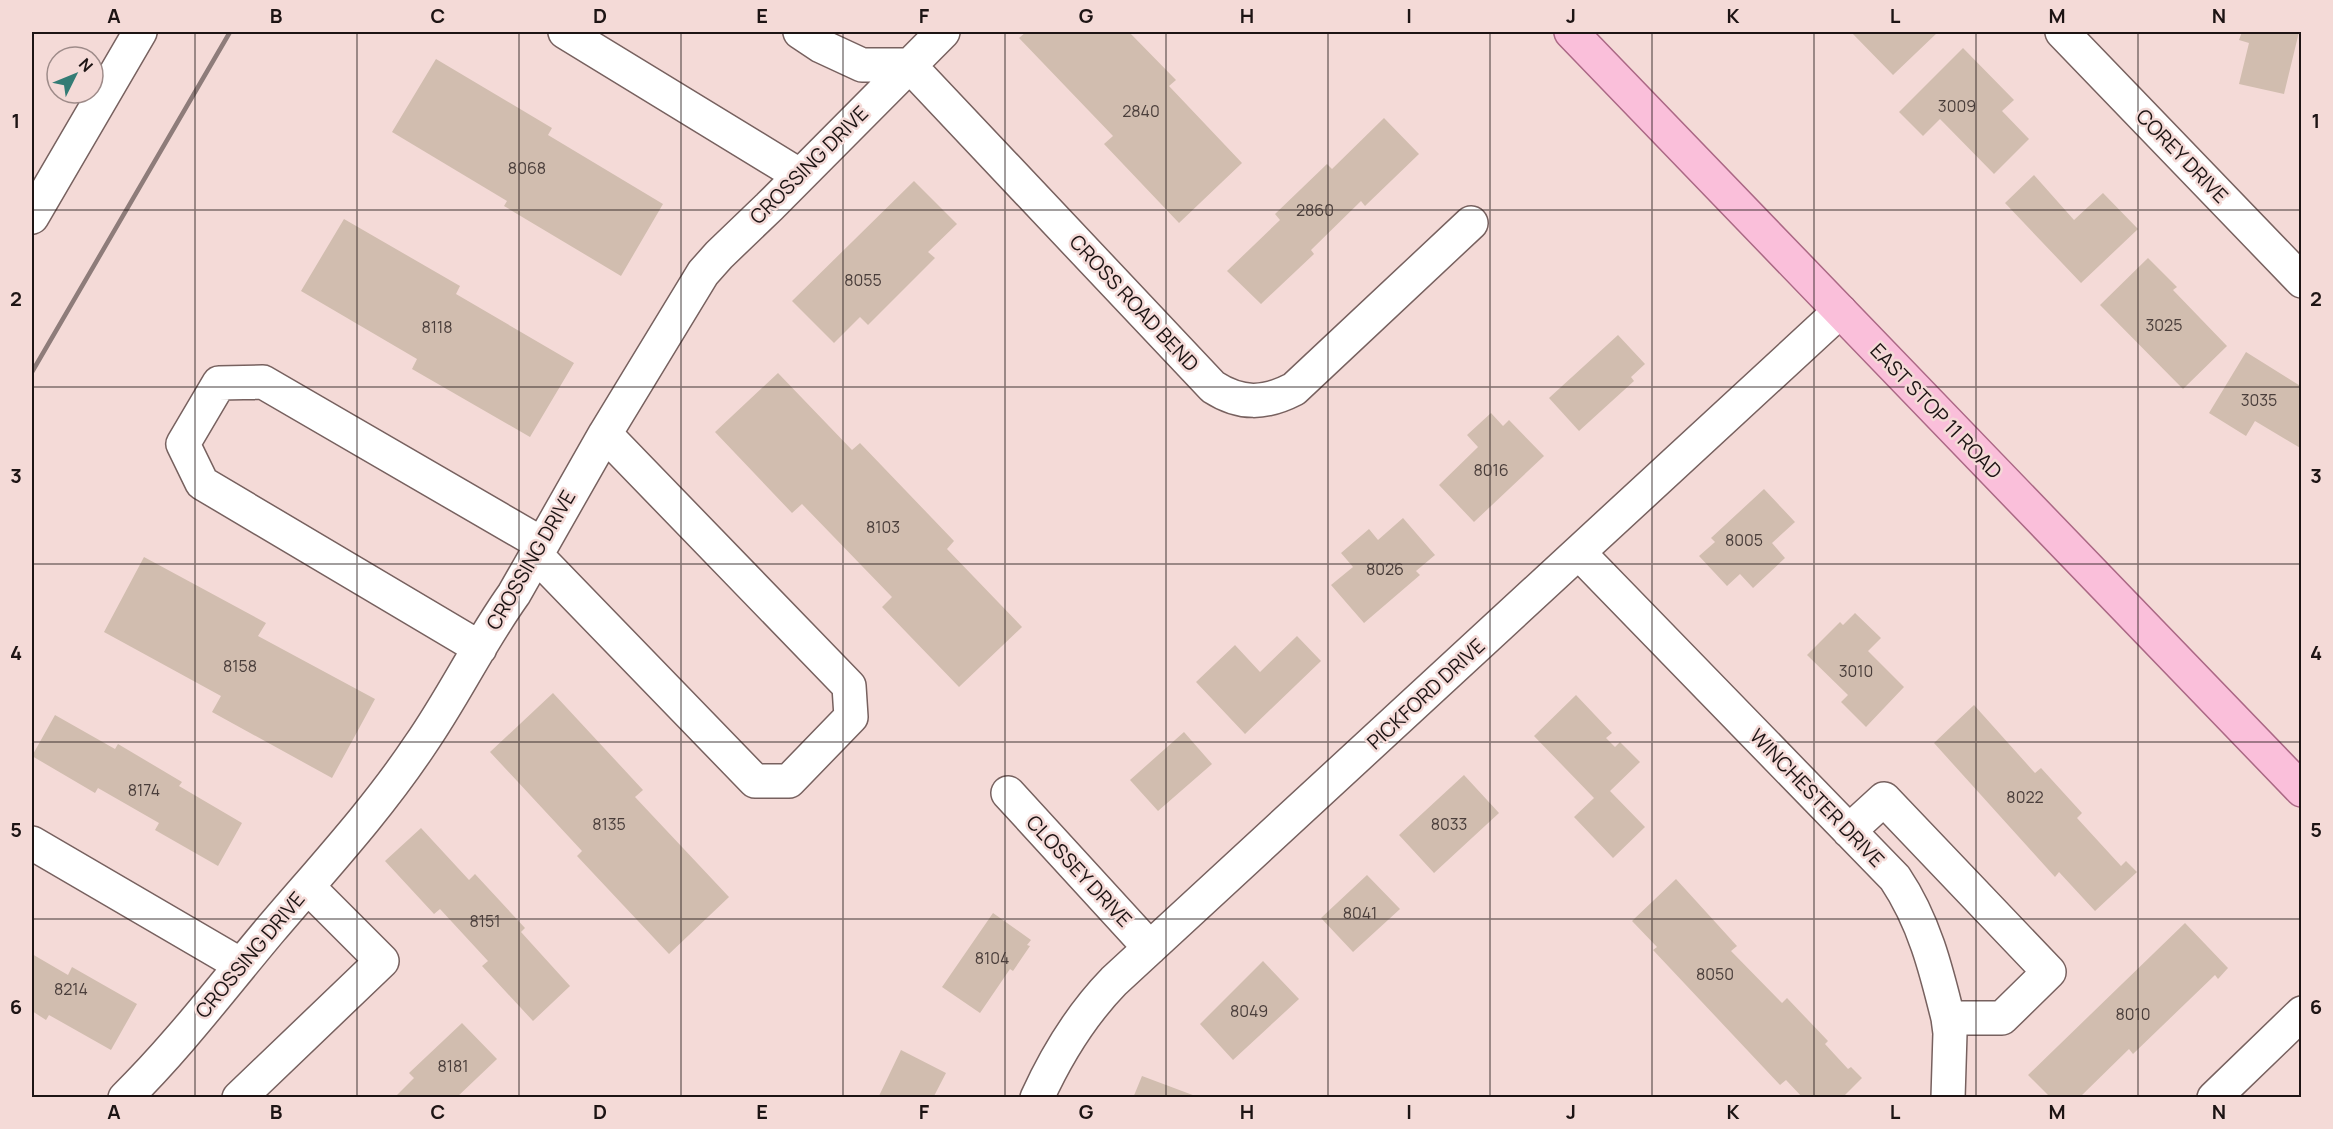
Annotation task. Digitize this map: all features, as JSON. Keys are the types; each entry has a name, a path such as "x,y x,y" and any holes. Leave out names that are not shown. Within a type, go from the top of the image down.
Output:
{"main road":[{"name":"EAST STOP 11 ROAD","path":"1571,32 2301,790"}],"street":[{"path":"32,217 140,32"},
{"path":"564,32 799,175"},
{"path":"800,32 821,46 861,65 909,65"},
{"name":"CROSSING DRIVE","path":"125,1098 171,1049 370,814 401,773 439,717 702,273 943,32"},
{"name":"COREY DRIVE","path":"2069,34 2301,281"},
{"name":"CROSS ROAD BEND","path":"909,65 1222,393 1264,401 1294,389 1471,223"},
{"name":"PICKFORD DRIVE","path":"1037,1098 1052,1065 1079,1021 1102,993 1840,311"},
{"path":"480,648 202,483 183,444 219,383 263,382 539,550 755,782 789,781 851,717 849,686 605,434"},
{"name":"WINCHESTER DRIVE","path":"1579,553 1895,878 1924,932 1948,1018 1950,1033 1948,1098"},
{"name":"CLOSSEY DRIVE","path":"1008,794 1150,948"},
{"path":"1849,831 1884,799 2049,972 2002,1018 1948,1018"},
{"path":"32,843 241,965"},
{"path":"239,1098 382,960 308,887"},
{"path":"2214,1098 2301,1014"}],"building":[{"path":"1026,32 1129,32 1176,80 1169,86 1242,163 1179,223 1104,144 1113,136 1019,38"},
{"path":"1851,32 1938,32 1893,75"},
{"path":"2242,32 2299,32 2284,94 2239,84 2249,43 2239,40"},
{"path":"1963,48 2014,100 2002,111 2029,139 1994,174 1940,119 1923,136 1899,112"},
{"path":"436,59 552,128 548,135 663,204 621,276 504,206 507,201 392,132"},
{"path":"1384,118 1419,154 1365,206 1361,201 1311,250 1314,254 1261,304 1227,271 1280,220 1275,214 1327,164 1332,169"},
{"path":"2034,175 2074,220 2103,193 2138,229 2081,283 2005,203"},
{"path":"914,181 957,224 928,252 935,258 868,325 860,317 834,343 792,301"},
{"path":"344,219 460,286 456,294 574,363 530,437 412,369 417,359 301,291"},
{"path":"2148,258 2177,287 2173,290 2227,346 2183,389 2100,305"},
{"path":"1618,335 1645,364 1631,377 1634,381 1579,431 1549,398"},
{"path":"2246,352 2302,387 2302,449 2255,421 2246,436 2209,413"},
{"path":"778,373 852,450 860,443 954,541 947,549 1022,627 959,687 882,607 892,597 802,504 792,513 715,432"},
{"path":"1491,413 1503,426 1509,420 1544,456 1474,522 1439,485 1478,447 1467,435"},
{"path":"1764,489 1795,522 1772,543 1785,558 1753,588 1740,574 1727,586 1699,556 1715,542 1711,538"},
{"path":"1403,518 1435,555 1416,571 1420,575 1364,623 1331,585 1353,567 1341,553 1369,529 1378,540"},
{"path":"144,557 266,623 258,636 375,699 332,778 212,712 221,696 104,632"},
{"path":"1855,613 1881,638 1868,651 1904,687 1866,727 1841,702 1848,695 1807,655 1840,622 1843,625"},
{"path":"1297,636 1321,661 1245,734 1196,682 1235,645 1260,672"},
{"path":"553,693 643,790 635,797 729,897 669,954 577,856 582,851 490,752"},
{"path":"1576,695 1612,733 1606,738 1615,747 1620,742 1640,762 1610,791 1645,827 1613,858 1574,817 1594,798 1534,736"},
{"path":"1974,705 2035,773 2041,768 2082,813 2077,818 2121,866 2126,861 2137,872 2095,911 2059,872 2055,877 1934,743"},
{"path":"55,715 115,749 118,744 182,782 179,786 242,823 218,866 155,830 159,823 98,788 95,793 32,756"},
{"path":"1184,732 1212,764 1158,811 1130,780"},
{"path":"1464,775 1499,813 1434,873 1399,835"},
{"path":"421,828 469,880 475,874 525,928 521,932 570,986 533,1021 482,966 488,961 440,909 434,914 385,861"},
{"path":"1367,875 1400,909 1353,952 1321,918"},
{"path":"1676,879 1737,946 1731,951 1782,1003 1787,998 1828,1041 1825,1044 1848,1069 1851,1067 1862,1078 1842,1098 1803,1098 1786,1080 1780,1085 1653,950 1657,947 1632,921"},
{"path":"993,913 1031,940 1027,945 1030,946 1013,971 1010,969 980,1013 942,987"},
{"path":"2185,923 2228,968 2218,979 2215,975 2133,1054 2129,1049 2079,1098 2051,1098 2028,1075"},
{"path":"32,954 68,975 72,967 137,1004 111,1050 49,1015 46,1020 32,1011"},
{"path":"1263,961 1299,999 1233,1060 1200,1024"},
{"path":"462,1023 497,1059 456,1098 394,1098 414,1078 409,1073"},
{"path":"901,1050 946,1073 933,1098 878,1098"},
{"path":"1142,1076 1198,1097 1198,1098 1133,1098"}],"railway":[{"path":"32,372 230,32"}]}
